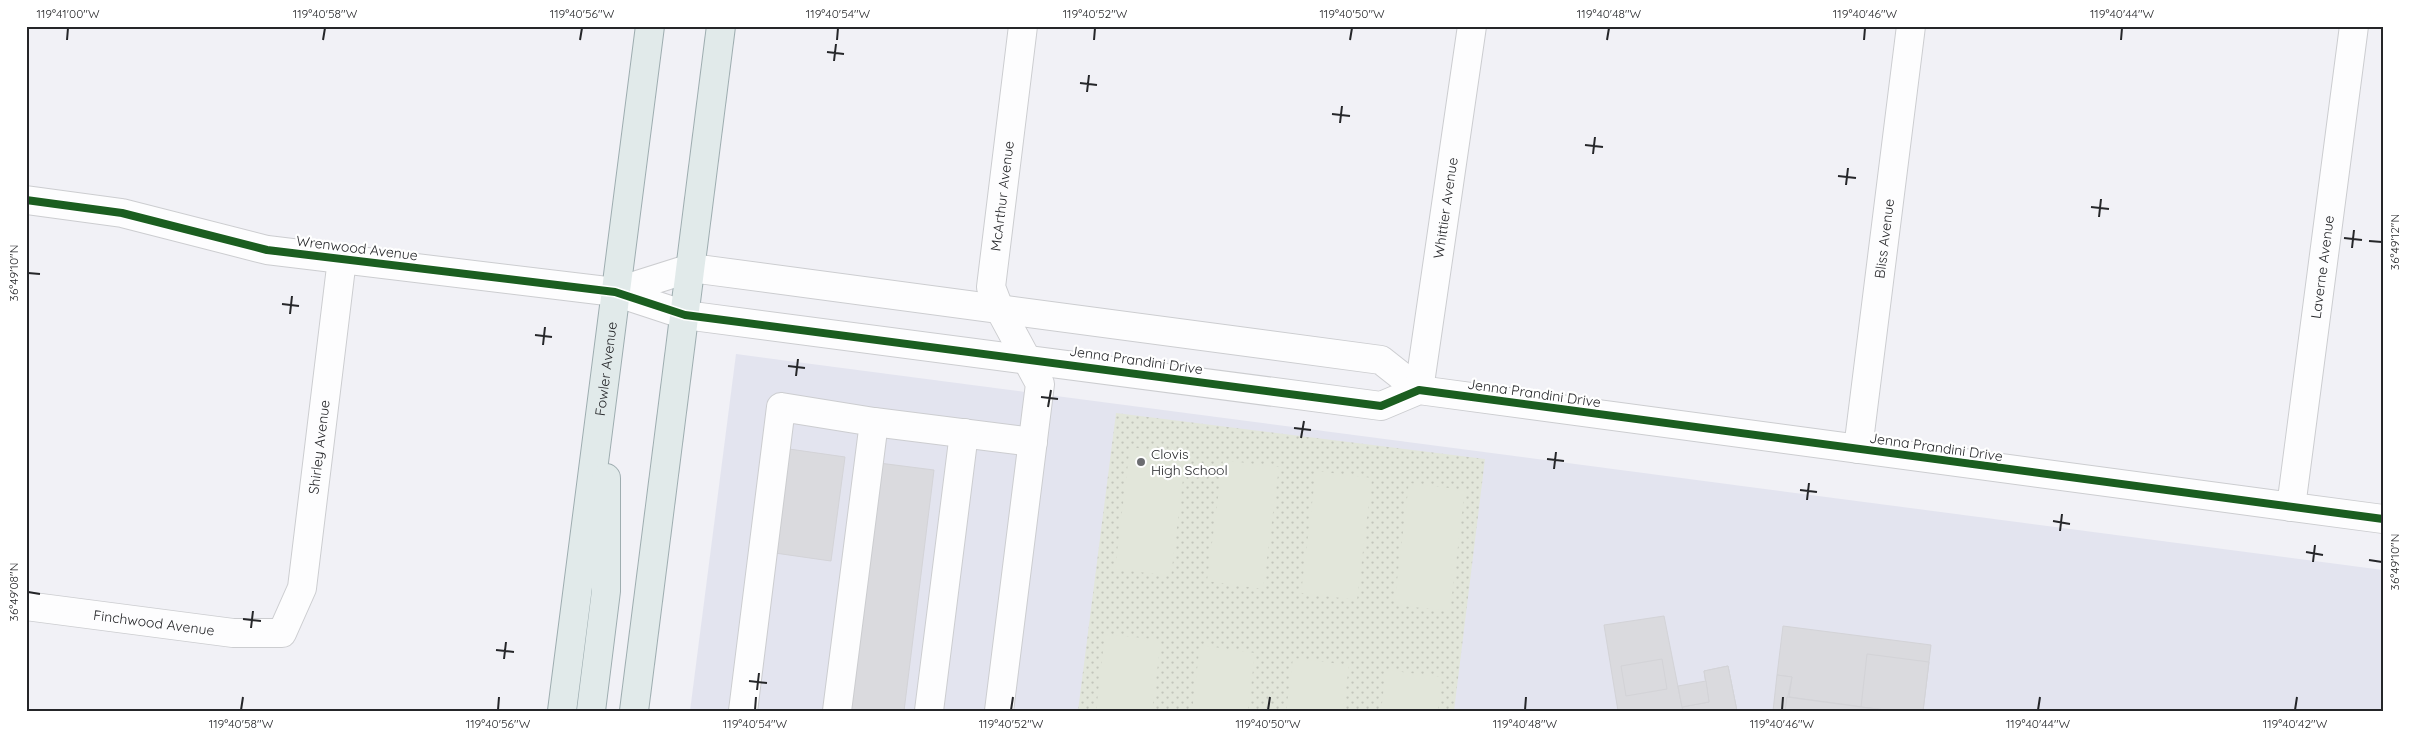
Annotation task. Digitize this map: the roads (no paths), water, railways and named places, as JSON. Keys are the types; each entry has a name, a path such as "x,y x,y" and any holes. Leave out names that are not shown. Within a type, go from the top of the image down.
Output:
{"main road":[{"name":"Fowler Avenue","path":"562,711 650,26"},
{"path":"634,711 721,26"},
{"path":"592,711 606,591 606,364"}],"street":[{"name":"McArthur Avenue","path":"999,711 1040,384 999,308 991,287 1023,26"},
{"name":"Whittier Avenue","path":"1419,390 1472,26"},
{"name":"Bliss Avenue","path":"1858,449 1911,26"},
{"name":"Laverne Avenue","path":"2291,507 2354,26"},
{"name":"Wrenwood Avenue","path":"26,200 122,213 267,250 615,292 685,315"},
{"name":"Shirley Avenue","path":"282,632 302,588 342,259"},
{"name":"Jenna Prandini Drive","path":"615,292 691,268 1380,360 1419,390 2383,520"},
{"name":"Jenna Prandini Drive","path":"685,315 1381,406 1419,390"},
{"path":"743,711 781,408 1033,442"},
{"path":"837,711 874,422"},
{"path":"929,711 964,433"},
{"name":"Finchwood Avenue","path":"26,606 233,633 282,632"}],"place":[{"name":"Clovis High School","path":"1141,462"}]}
